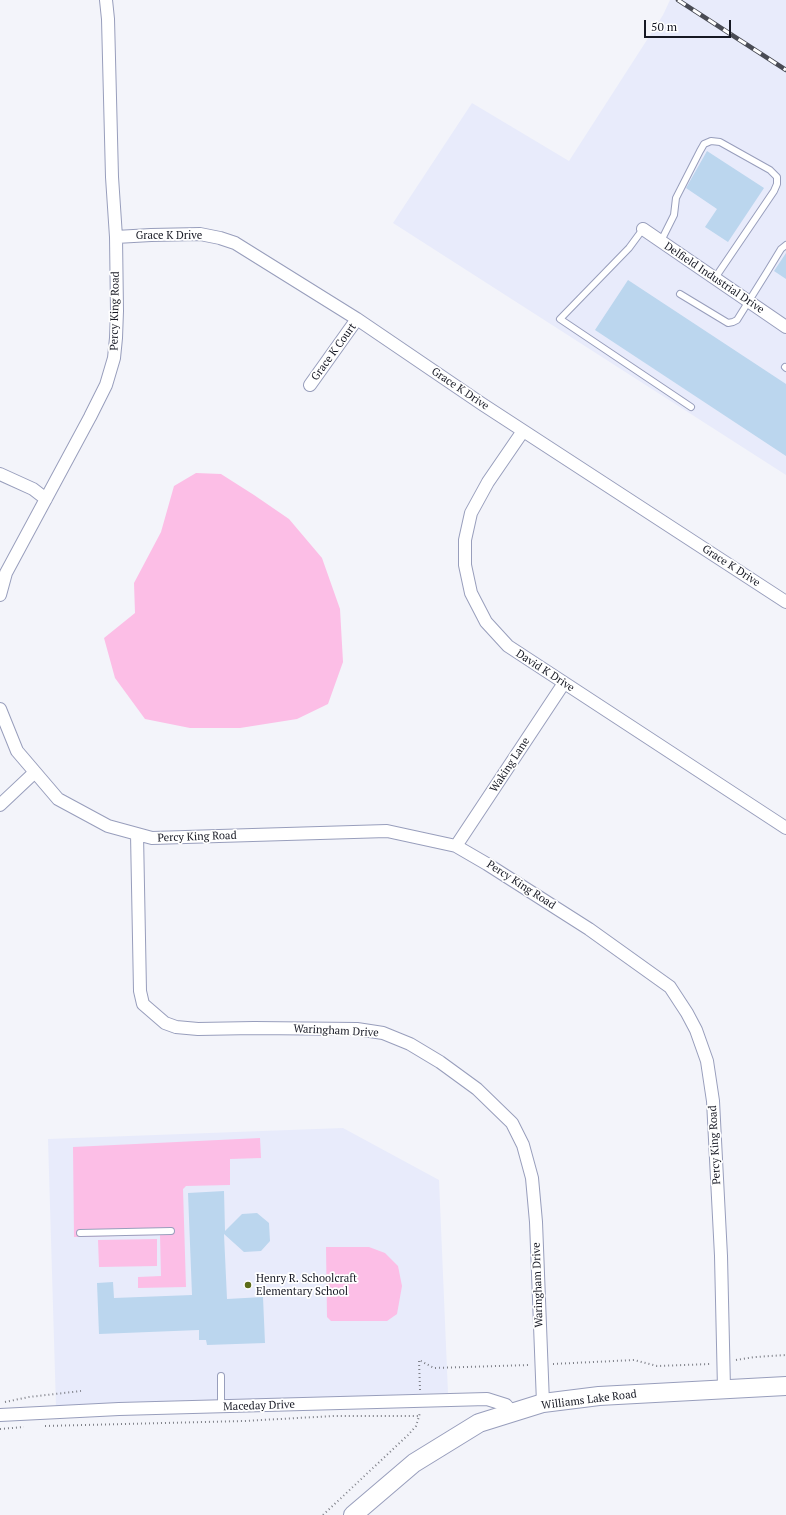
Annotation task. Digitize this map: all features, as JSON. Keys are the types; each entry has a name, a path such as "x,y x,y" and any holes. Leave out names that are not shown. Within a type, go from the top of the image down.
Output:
{"main road":[{"name":"Williams Lake Road","path":"353,1515 414,1463 479,1423 543,1403 599,1396 786,1386"}],"street":[{"name":"Percy King Road","path":"0,595 6,573 106,385 114,358 117,312 116,237 112,177 108,19 106,0"},
{"name":"Delfield Industrial Drive","path":"642,229 786,327"},
{"name":"Grace K Drive","path":"116,237 200,234 236,243 357,319 482,404 786,602"},
{"name":"Grace K Court","path":"310,385 357,319"},
{"name":"David K Drive","path":"523,431 488,482 471,513 465,540 465,564 471,593 486,622 508,646 786,828"},
{"path":"0,474 33,490 46,499"},
{"name":"Waking Lane","path":"456,846 564,683"},
{"name":"Percy King Road","path":"0,709 17,751 58,799 108,826 152,838 387,831 456,846 589,929 670,988 687,1013 696,1030 707,1061 713,1101 721,1256 724,1389"},
{"path":"0,805 35,772"},
{"name":"Waringham Drive","path":"137,834 140,991 143,1004 165,1023 198,1029 357,1029 383,1032 410,1044 440,1062 477,1089 512,1123 523,1145 532,1178 536,1222 543,1403"},
{"name":"Maceday Drive","path":"0,1415 119,1409 487,1399 506,1405 513,1413"}],"lane":[{"path":"661,241 674,215 676,198 704,144 711,141 720,142 770,170 777,177 777,184 774,191 715,278"},
{"path":"642,229 629,248 560,319 691,407"},
{"path":"680,294 728,322 737,320 781,249 786,245"},
{"path":"80,1233 171,1231"},
{"path":"221,1376 221,1407"}],"path":[{"path":"420,1394 419,1360 434,1368 541,1365 634,1360 657,1366 723,1363 755,1357 786,1355"},
{"path":"0,1404 29,1397 81,1391"},
{"path":"323,1515 408,1435 416,1426 420,1410"},
{"path":"38,1426 244,1421 334,1416 419,1416"},
{"path":"0,1430 30,1426"}],"shaded area":[{"path":"670,0 786,0 786,475 393,223 472,103 569,161 663,15"},
{"path":"196,473 221,474 254,495 289,519 322,558 340,609 343,662 328,704 297,719 240,728 190,728 145,719 115,678 104,638 135,613 134,583 161,532 174,486"},
{"name":"Henry R. Schoolcraft Elementary School","path":"343,1128 439,1180 448,1393 56,1407 48,1139"},
{"path":"260,1138 261,1158 230,1159 230,1185 186,1186 183,1189 186,1287 138,1288 138,1277 161,1276 160,1235 74,1237 73,1147"},
{"path":"157,1239 157,1266 99,1267 98,1240"},
{"path":"326,1247 369,1247 385,1253 398,1266 402,1286 397,1314 387,1321 331,1321 327,1317"}],"building":[{"path":"707,151 764,188 728,242 705,227 717,209 686,188"},
{"path":"786,253 786,279 774,271"},
{"path":"628,280 786,384 786,456 595,330"},
{"path":"224,1191 225,1231 242,1214 257,1213 269,1223 270,1241 261,1251 244,1252 224,1234 227,1299 263,1297 265,1343 207,1345 206,1340 199,1340 199,1330 99,1334 97,1283 113,1282 114,1298 192,1295 188,1193"}],"railway":[{"path":"678,0 786,70"}],"place":[{"name":"Henry R. Schoolcraft Elementary School","path":"248,1285"}]}
